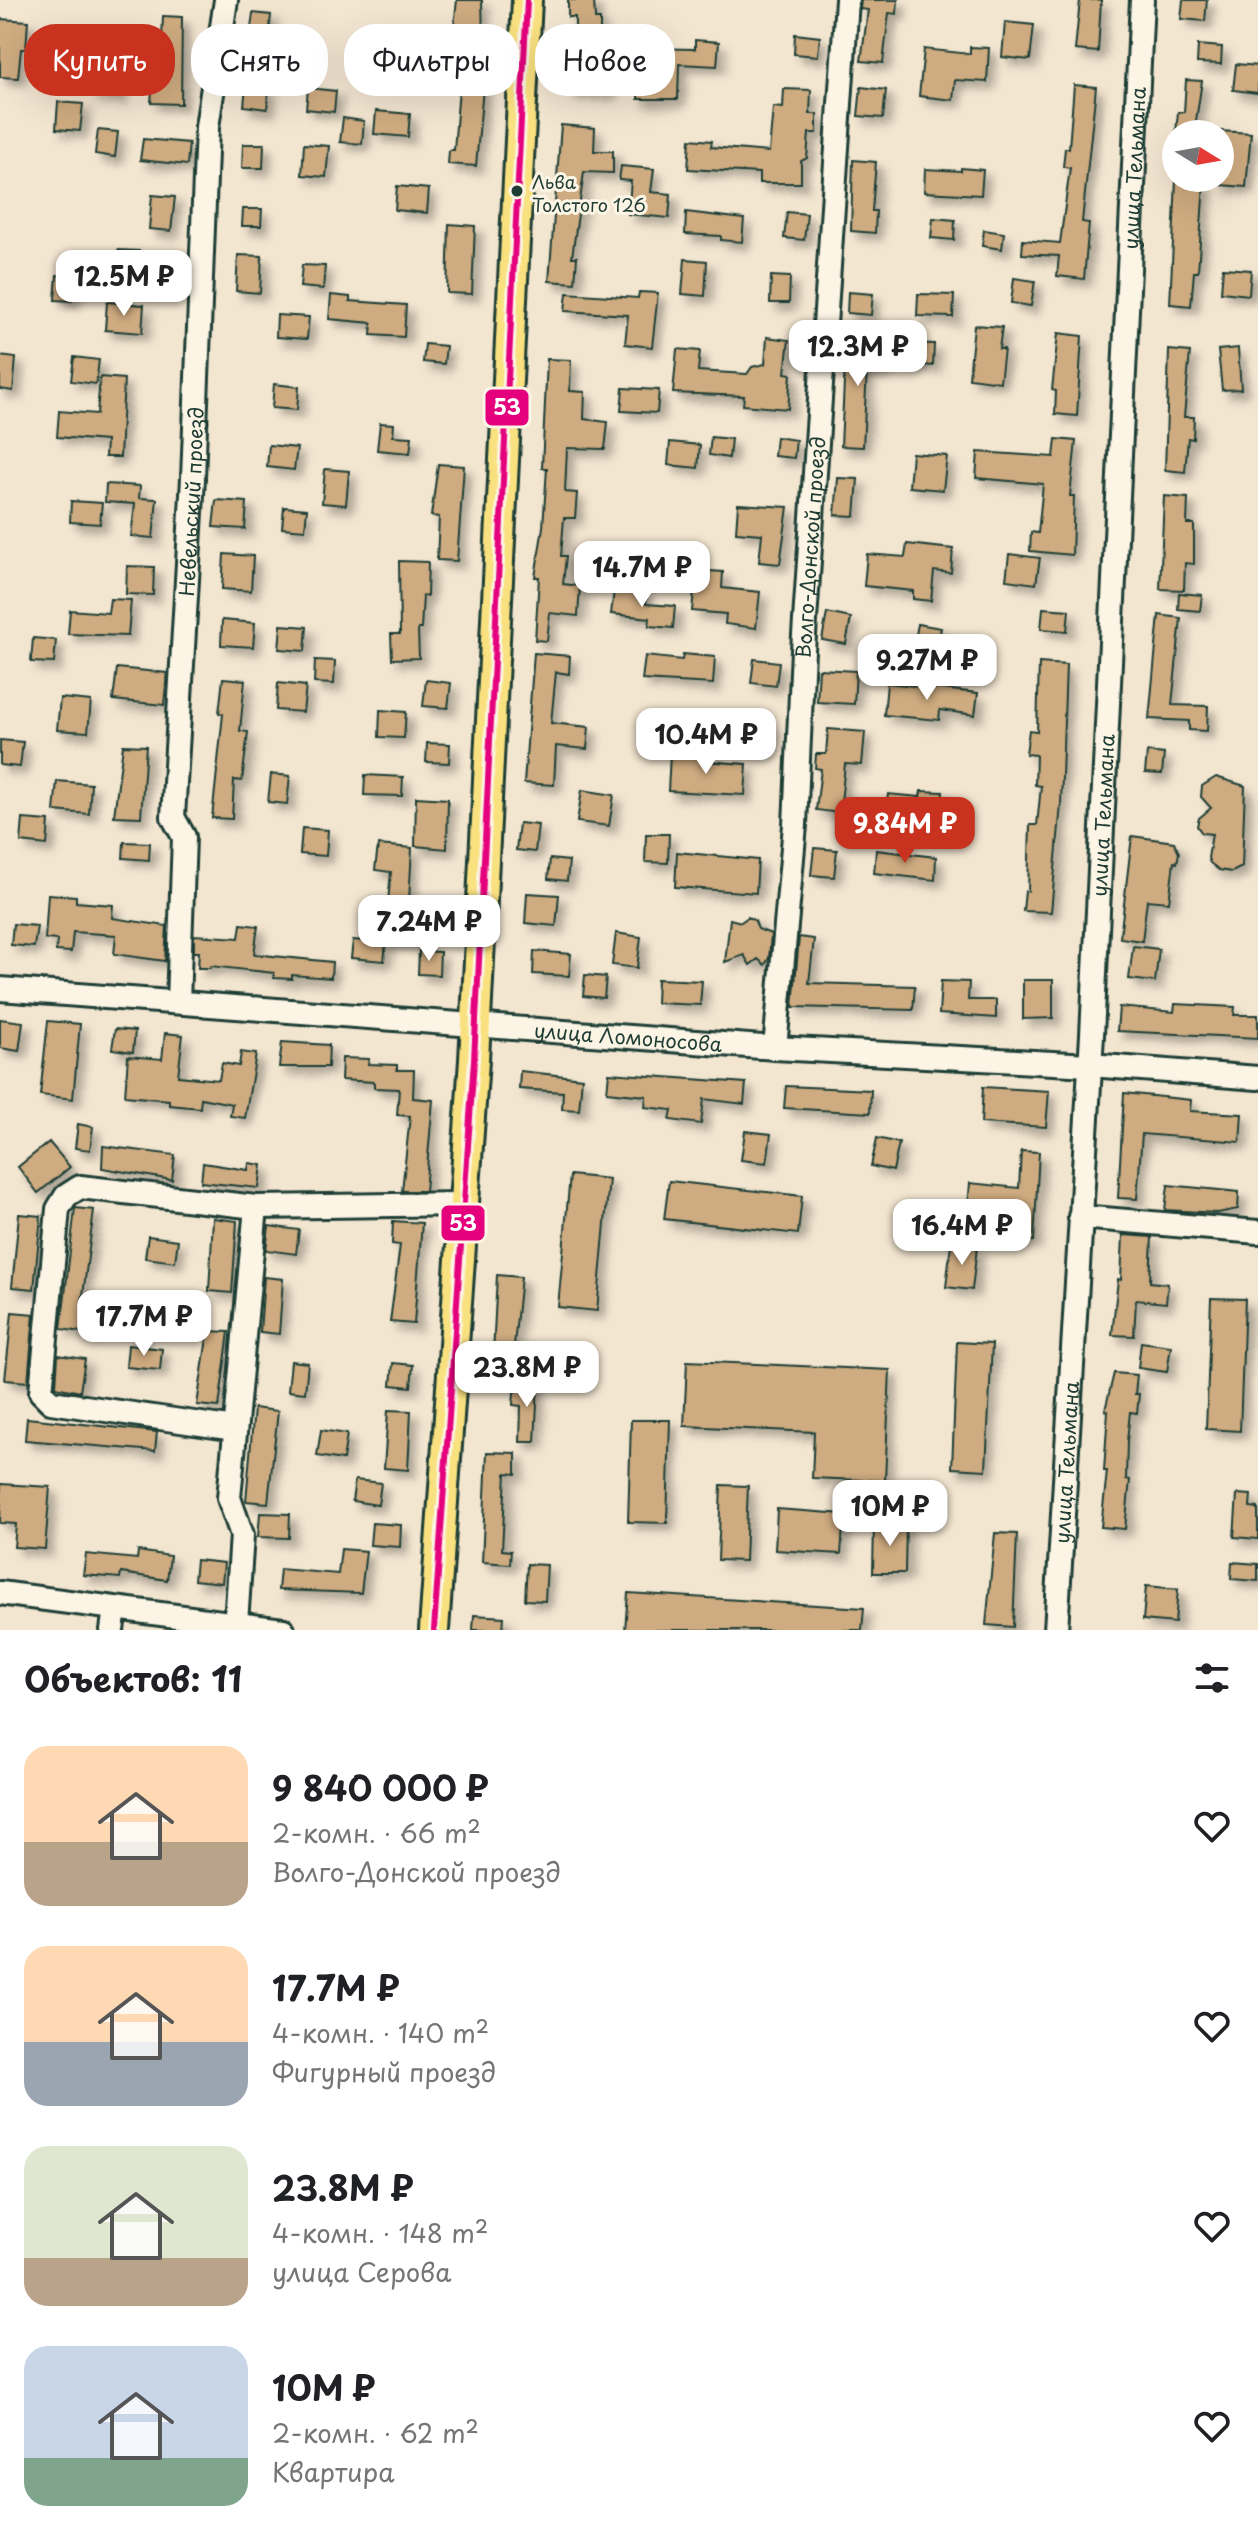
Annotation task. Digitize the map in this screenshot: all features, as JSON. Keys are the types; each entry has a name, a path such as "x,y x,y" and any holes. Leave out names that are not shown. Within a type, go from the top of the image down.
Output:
{"main road":[{"path":"434,1630 476,1024 527,0"}],"street":[{"name":"Невельский проезд","path":"178,1002 184,837 173,817 194,463 207,127 226,0"},
{"name":"Волго-Донской проезд","path":"775,1048 795,825 847,0"},
{"name":"улица Тельмана","path":"1056,1630 1090,1065 1142,0"},
{"name":"улица Ломоносова","path":"0,989 775,1048 1090,1065 1258,1078"},
{"path":"235,1429 51,1402 41,1392 58,1209 66,1196 80,1187 256,1207 463,1204"},
{"path":"236,1623 242,1535 229,1498 256,1207"},
{"path":"1080,1217 1258,1232"},
{"path":"0,1593 114,1619 236,1623 271,1629"}],"building":[{"path":"457,0 482,0 483,24 454,24"},
{"path":"568,0 594,0 595,19 600,19 600,24 575,24 575,17 568,17"},
{"path":"861,0 898,0 897,14 889,13 883,63 861,61 868,10 860,9"},
{"path":"1080,0 1101,0 1098,52 1075,50"},
{"path":"1183,0 1207,0 1205,21 1181,19"},
{"path":"253,13 271,15 270,24 252,24"},
{"path":"163,16 182,17 181,104 151,103 152,96 175,96 175,24 163,24"},
{"path":"0,19 28,21 24,24 24,49 21,49 18,78 0,77"},
{"path":"1005,22 1034,25 1030,60 1002,57"},
{"path":"795,34 820,37 818,56 794,54"},
{"path":"695,40 719,42 717,66 679,64 678,99 638,99 638,96 675,96 675,49 695,49"},
{"path":"1198,45 1222,47 1221,64 1197,63"},
{"path":"970,47 989,48 987,82 955,80 953,100 919,96 924,49 970,54"},
{"path":"1236,64 1258,66 1258,93 1233,90"},
{"path":"1186,80 1202,81 1196,120 1177,120 1178,112 1184,112"},
{"path":"1074,85 1096,87 1082,222 1089,223 1084,279 1057,276 1059,256 1022,254 1023,240 1060,243 1070,168 1063,167 1065,148 1069,148"},
{"path":"861,87 886,90 883,118 858,116"},
{"path":"784,89 811,90 810,114 817,114 817,133 809,133 807,158 801,161 801,183 759,183 759,173 688,169 690,139 712,141 711,147 769,152 773,107 783,108"},
{"path":"328,90 336,91 334,112 306,109 307,96 328,96"},
{"path":"245,96 268,96 267,109 244,106"},
{"path":"458,96 482,96 476,166 448,164 449,150 454,150"},
{"path":"58,102 83,104 80,131 56,129"},
{"path":"376,111 410,114 408,137 374,134"},
{"path":"343,118 364,121 362,144 340,142"},
{"path":"561,125 595,128 594,151 613,151 613,173 584,172 572,257 577,257 575,283 549,281"},
{"path":"98,130 118,132 115,157 95,154"},
{"path":"1234,132 1251,133 1246,187 1234,186"},
{"path":"143,139 189,143 187,165 140,160"},
{"path":"243,144 264,144 263,168 242,168"},
{"path":"304,144 329,146 326,177 302,175"},
{"path":"853,160 876,162 872,211 876,211 875,233 851,231"},
{"path":"621,166 654,169 651,192 671,194 669,218 628,214 631,181 619,180"},
{"path":"961,168 983,170 981,195 924,192 925,169 961,171"},
{"path":"397,186 429,189 427,213 395,210"},
{"path":"1175,192 1203,192 1198,272 1194,272 1191,306 1170,304"},
{"path":"152,195 175,197 171,231 149,229"},
{"path":"243,209 262,209 261,226 242,226"},
{"path":"686,212 744,219 742,242 721,240 721,236 685,234"},
{"path":"787,212 807,214 804,240 784,238"},
{"path":"933,218 955,220 954,240 931,238"},
{"path":"449,224 475,226 472,294 447,293"},
{"path":"984,230 1004,233 1002,249 982,246"},
{"path":"118,250 139,251 139,259 174,262 172,283 117,277"},
{"path":"238,255 262,256 260,293 236,291"},
{"path":"685,259 707,261 705,296 682,294"},
{"path":"302,265 325,266 323,289 300,287"},
{"path":"1223,268 1251,270 1249,295 1221,292"},
{"path":"57,275 74,276 72,301 55,300"},
{"path":"771,276 790,277 789,303 770,303"},
{"path":"1014,278 1035,281 1031,306 1011,303"},
{"path":"639,292 658,293 652,347 625,344 628,315 565,311 567,293 638,298"},
{"path":"848,292 873,294 871,315 847,313"},
{"path":"918,294 954,295 953,317 917,316"},
{"path":"331,295 350,297 350,301 406,305 404,337 371,335 372,323 329,319"},
{"path":"107,302 144,305 142,333 105,330"},
{"path":"277,315 309,317 307,339 276,337"},
{"path":"974,325 1002,327 999,349 1004,349 1000,382 969,378"},
{"path":"1058,333 1082,336 1077,416 1055,414 1056,391 1052,390"},
{"path":"767,337 789,340 785,373 791,374 788,409 743,405 744,396 673,393 677,349 700,351 698,371 747,374 752,367 765,364"},
{"path":"846,340 885,343 882,370 867,369 863,447 841,446"},
{"path":"912,343 934,344 933,366 911,364"},
{"path":"425,344 446,346 444,364 423,362"},
{"path":"1238,348 1241,389 1222,390 1218,350"},
{"path":"1169,350 1190,352 1184,417 1194,417 1193,439 1188,438 1185,472 1165,470"},
{"path":"0,356 16,358 13,391 0,389"},
{"path":"74,357 99,360 96,384 71,381"},
{"path":"547,359 571,360 570,391 585,392 584,419 608,422 605,449 567,448 565,492 577,493 575,518 564,518 561,556 566,556 563,584 580,586 578,616 550,613 547,641 535,640 539,577 535,577 543,527 547,468 542,468"},
{"path":"100,377 124,379 120,457 105,457 106,441 57,437 59,411 97,414"},
{"path":"274,384 299,387 297,410 272,408"},
{"path":"623,388 659,390 657,413 621,411"},
{"path":"380,423 394,424 393,436 412,437 410,453 377,450"},
{"path":"711,437 731,439 729,458 709,455"},
{"path":"776,437 796,440 794,458 774,456"},
{"path":"1056,439 1076,441 1070,496 1074,496 1072,555 1030,551 1031,532 1038,533 1043,484 976,478 978,452 1054,457"},
{"path":"670,442 700,445 698,468 668,465"},
{"path":"269,445 297,448 294,470 267,467"},
{"path":"912,453 947,456 943,490 909,487"},
{"path":"438,464 464,466 457,561 437,560 439,517 431,516"},
{"path":"325,469 349,471 346,505 322,503"},
{"path":"838,478 858,479 855,516 835,515"},
{"path":"106,484 140,486 139,498 157,499 153,538 131,536 135,504 105,502"},
{"path":"1164,496 1188,498 1187,524 1194,524 1194,564 1185,563 1184,590 1160,589"},
{"path":"216,500 247,502 245,529 213,527"},
{"path":"71,501 102,503 100,524 70,522"},
{"path":"738,504 788,507 780,564 759,562 762,534 736,532"},
{"path":"284,507 307,509 305,530 282,528"},
{"path":"907,544 953,549 951,573 934,571 931,601 913,599 913,591 864,586 867,554 905,557"},
{"path":"224,554 253,556 251,591 222,589"},
{"path":"1009,554 1040,558 1036,584 1006,580"},
{"path":"399,561 428,562 427,596 423,596 421,629 418,629 419,658 392,659 391,634 400,634"},
{"path":"127,566 154,567 153,595 126,594"},
{"path":"696,570 723,572 722,588 760,592 756,628 725,624 726,614 692,611"},
{"path":"614,590 647,593 646,604 675,606 673,628 649,626 650,618 611,614"},
{"path":"1179,593 1202,595 1200,611 1178,609"},
{"path":"110,599 131,600 128,636 68,634 70,610 108,613"},
{"path":"1043,608 1069,610 1067,631 1041,629"},
{"path":"827,613 851,618 846,644 822,640"},
{"path":"1159,615 1181,618 1172,705 1208,706 1207,731 1189,730 1189,721 1149,719"},
{"path":"222,620 255,623 253,647 221,645"},
{"path":"918,624 941,628 936,655 913,651"},
{"path":"281,625 307,627 305,651 279,649"},
{"path":"33,638 56,640 54,663 31,662"},
{"path":"534,653 570,656 569,674 556,672 551,723 589,727 587,749 556,746 554,785 524,783"},
{"path":"683,654 715,657 713,684 642,680 645,656 682,660"},
{"path":"754,659 779,662 776,686 751,683"},
{"path":"315,660 335,661 334,684 314,683"},
{"path":"1039,663 1066,665 1061,804 1051,912 1023,911 1025,891 1028,891 1030,825 1037,825 1041,786 1035,785 1036,755 1026,754 1029,730 1037,731"},
{"path":"117,668 167,673 164,705 113,700"},
{"path":"819,669 856,671 854,704 817,702"},
{"path":"223,678 245,680 240,731 248,732 242,781 234,780 232,819 212,818 223,714 219,713"},
{"path":"426,680 451,683 448,708 423,706"},
{"path":"278,683 306,686 303,712 276,710"},
{"path":"887,683 978,693 975,715 940,710 939,720 884,715"},
{"path":"60,698 91,701 88,732 57,730"},
{"path":"380,710 406,712 404,738 379,737"},
{"path":"748,723 772,726 770,750 745,747"},
{"path":"828,729 865,732 862,765 845,764 840,813 816,810 821,769 815,768 816,754 826,754"},
{"path":"0,740 23,742 20,767 0,765"},
{"path":"427,743 450,744 449,763 426,762"},
{"path":"123,745 146,746 141,817 114,816"},
{"path":"1147,752 1164,754 1162,774 1145,773"},
{"path":"670,754 704,755 704,761 747,764 745,795 668,791"},
{"path":"271,774 290,776 287,804 268,802"},
{"path":"365,775 403,777 402,796 364,795"},
{"path":"1216,777 1245,786 1242,867 1232,872 1219,870 1210,863 1212,834 1202,833 1197,826 1199,818 1211,808 1201,797 1202,786"},
{"path":"57,781 91,784 89,814 54,811"},
{"path":"582,790 614,795 609,826 577,822"},
{"path":"921,791 943,792 941,825 885,818 888,794 920,797"},
{"path":"416,797 448,799 447,849 415,846"},
{"path":"23,819 49,821 47,845 21,842"},
{"path":"519,823 538,825 535,852 516,850"},
{"path":"302,828 328,830 326,856 300,854"},
{"path":"646,834 669,834 668,863 645,862"},
{"path":"1132,836 1174,842 1179,853 1177,863 1174,862 1169,902 1147,900 1142,941 1120,938"},
{"path":"124,842 150,843 149,860 123,858"},
{"path":"378,845 412,848 409,901 419,902 417,942 384,940 391,872 375,870"},
{"path":"814,848 837,850 834,877 811,875"},
{"path":"876,850 936,857 935,880 874,873"},
{"path":"677,852 758,860 756,893 675,887"},
{"path":"550,859 569,861 567,881 548,879"},
{"path":"527,893 559,895 556,926 525,923"},
{"path":"48,894 76,896 76,902 113,905 112,918 167,926 165,961 114,954 116,935 73,932 71,952 56,951 57,940 45,939"},
{"path":"748,917 755,921 758,929 771,934 769,958 765,965 758,959 750,965 744,955 725,962 730,919 741,922"},
{"path":"13,924 37,926 34,947 11,945"},
{"path":"241,924 258,926 254,954 332,962 331,978 292,975 292,979 274,978 274,973 211,966 198,968 199,952 194,952 194,935 239,938"},
{"path":"616,933 641,937 637,968 612,965"},
{"path":"799,937 814,939 809,983 915,986 913,1010 793,1007"},
{"path":"353,940 386,943 384,961 351,958"},
{"path":"1133,946 1159,949 1155,982 1129,979"},
{"path":"419,951 440,952 439,975 418,974"},
{"path":"534,951 571,954 569,976 533,974"},
{"path":"585,975 606,977 604,998 583,996"},
{"path":"657,979 702,981 700,1005 656,1003"},
{"path":"1023,980 1053,980 1053,1018 1023,1019"},
{"path":"941,981 969,982 968,1000 996,1000 996,1018 939,1014"},
{"path":"1175,1004 1235,1007 1234,1015 1258,1015 1258,1038 1117,1031 1119,1007 1174,1012"},
{"path":"0,1019 23,1022 19,1051 0,1048"},
{"path":"48,1021 80,1024 73,1099 40,1095"},
{"path":"115,1029 135,1031 133,1052 112,1049"},
{"path":"165,1033 183,1035 178,1076 219,1080 222,1063 239,1066 241,1052 256,1054 245,1118 230,1116 232,1104 201,1098 200,1108 169,1105 169,1100 125,1096 128,1056 162,1059"},
{"path":"282,1042 329,1045 328,1067 279,1067"},
{"path":"342,1058 369,1059 368,1064 397,1065 397,1070 414,1070 413,1098 433,1100 425,1191 402,1191 410,1116 397,1115 399,1089 374,1088 374,1082 341,1080"},
{"path":"520,1071 582,1078 579,1110 562,1109 563,1092 519,1089"},
{"path":"609,1073 746,1083 744,1104 704,1099 701,1124 670,1120 672,1110 645,1107 646,1096 607,1092"},
{"path":"786,1086 871,1090 870,1113 784,1108"},
{"path":"983,1087 1049,1091 1046,1127 981,1123"},
{"path":"1124,1093 1191,1100 1190,1111 1242,1114 1240,1142 1142,1134 1137,1199 1118,1198"},
{"path":"78,1124 93,1127 90,1150 75,1148"},
{"path":"745,1131 771,1134 767,1163 741,1160"},
{"path":"877,1138 899,1143 893,1171 871,1166"},
{"path":"49,1142 70,1167 38,1193 18,1167"},
{"path":"103,1146 175,1155 172,1180 102,1168"},
{"path":"1021,1151 1039,1152 1034,1241 1010,1240 1012,1210 968,1206 970,1183 1019,1188"},
{"path":"203,1163 248,1170 249,1163 262,1165 259,1188 201,1182"},
{"path":"570,1175 609,1179 597,1311 558,1307"},
{"path":"669,1181 802,1196 798,1234 664,1219"},
{"path":"1168,1185 1239,1192 1238,1209 1218,1213 1165,1210"},
{"path":"75,1208 94,1210 82,1303 91,1305 88,1333 61,1329"},
{"path":"19,1214 41,1216 34,1289 12,1287"},
{"path":"213,1218 237,1221 232,1293 209,1291"},
{"path":"393,1221 422,1223 414,1324 390,1322 400,1245 392,1244"},
{"path":"269,1226 299,1230 296,1254 266,1250"},
{"path":"1123,1235 1152,1237 1150,1282 1168,1284 1166,1303 1136,1300 1134,1336 1112,1335 1118,1279 1121,1280"},
{"path":"148,1236 178,1240 175,1262 145,1258"},
{"path":"951,1244 977,1247 972,1290 946,1287"},
{"path":"497,1275 521,1277 511,1375 492,1373"},
{"path":"264,1277 283,1279 279,1334 260,1332"},
{"path":"1211,1298 1245,1299 1240,1431 1206,1429"},
{"path":"12,1312 34,1314 28,1382 5,1380"},
{"path":"208,1331 229,1332 219,1407 197,1405"},
{"path":"957,1342 992,1344 986,1470 952,1468"},
{"path":"1141,1342 1171,1346 1167,1372 1138,1368"},
{"path":"128,1345 162,1349 160,1370 126,1367"},
{"path":"58,1355 85,1359 80,1392 56,1387"},
{"path":"291,1361 308,1363 305,1393 288,1391"},
{"path":"687,1361 890,1370 885,1481 812,1478 814,1432 684,1426"},
{"path":"393,1363 413,1365 411,1387 391,1385"},
{"path":"1114,1373 1137,1375 1135,1394 1139,1394 1137,1413 1130,1412 1126,1479 1130,1480 1125,1529 1101,1527 1107,1471 1104,1471 1108,1411 1105,1410"},
{"path":"515,1382 538,1384 535,1442 520,1442 521,1406 513,1405"},
{"path":"254,1408 278,1411 268,1503 246,1501"},
{"path":"388,1410 411,1411 408,1470 384,1468"},
{"path":"27,1418 157,1432 155,1451 25,1440"},
{"path":"631,1420 670,1420 667,1523 628,1522"},
{"path":"321,1430 347,1434 343,1460 317,1456"},
{"path":"487,1452 516,1453 516,1474 506,1473 502,1550 511,1551 510,1564 482,1562"},
{"path":"355,1480 381,1483 378,1505 352,1501"},
{"path":"1,1484 50,1487 45,1549 14,1547 16,1524 0,1523"},
{"path":"721,1485 748,1486 745,1561 718,1560"},
{"path":"1237,1494 1251,1495 1250,1507 1258,1508 1258,1539 1234,1537"},
{"path":"777,1509 844,1514 841,1554 775,1550"},
{"path":"260,1513 290,1514 289,1538 258,1537"},
{"path":"874,1522 906,1522 905,1573 873,1573"},
{"path":"372,1523 401,1525 400,1547 370,1545"},
{"path":"995,1533 1017,1534 1013,1627 986,1625"},
{"path":"341,1549 366,1551 361,1593 278,1590 280,1569 338,1574"},
{"path":"138,1551 170,1556 167,1580 121,1573 120,1578 83,1575 86,1554 137,1559"},
{"path":"196,1560 224,1563 222,1583 194,1580"},
{"path":"1232,1562 1258,1564 1258,1581 1231,1579"},
{"path":"527,1564 547,1565 545,1601 525,1600"},
{"path":"1146,1586 1178,1589 1175,1623 1143,1620"},
{"path":"628,1593 864,1608 862,1630 625,1630"},
{"path":"474,1615 504,1617 503,1630 473,1630"}],"transit line":[{"name":"53","path":"434,1630 474,1060 527,0"}],"place":[{"name":"Льва Толстого 126","path":"517,191"}]}
